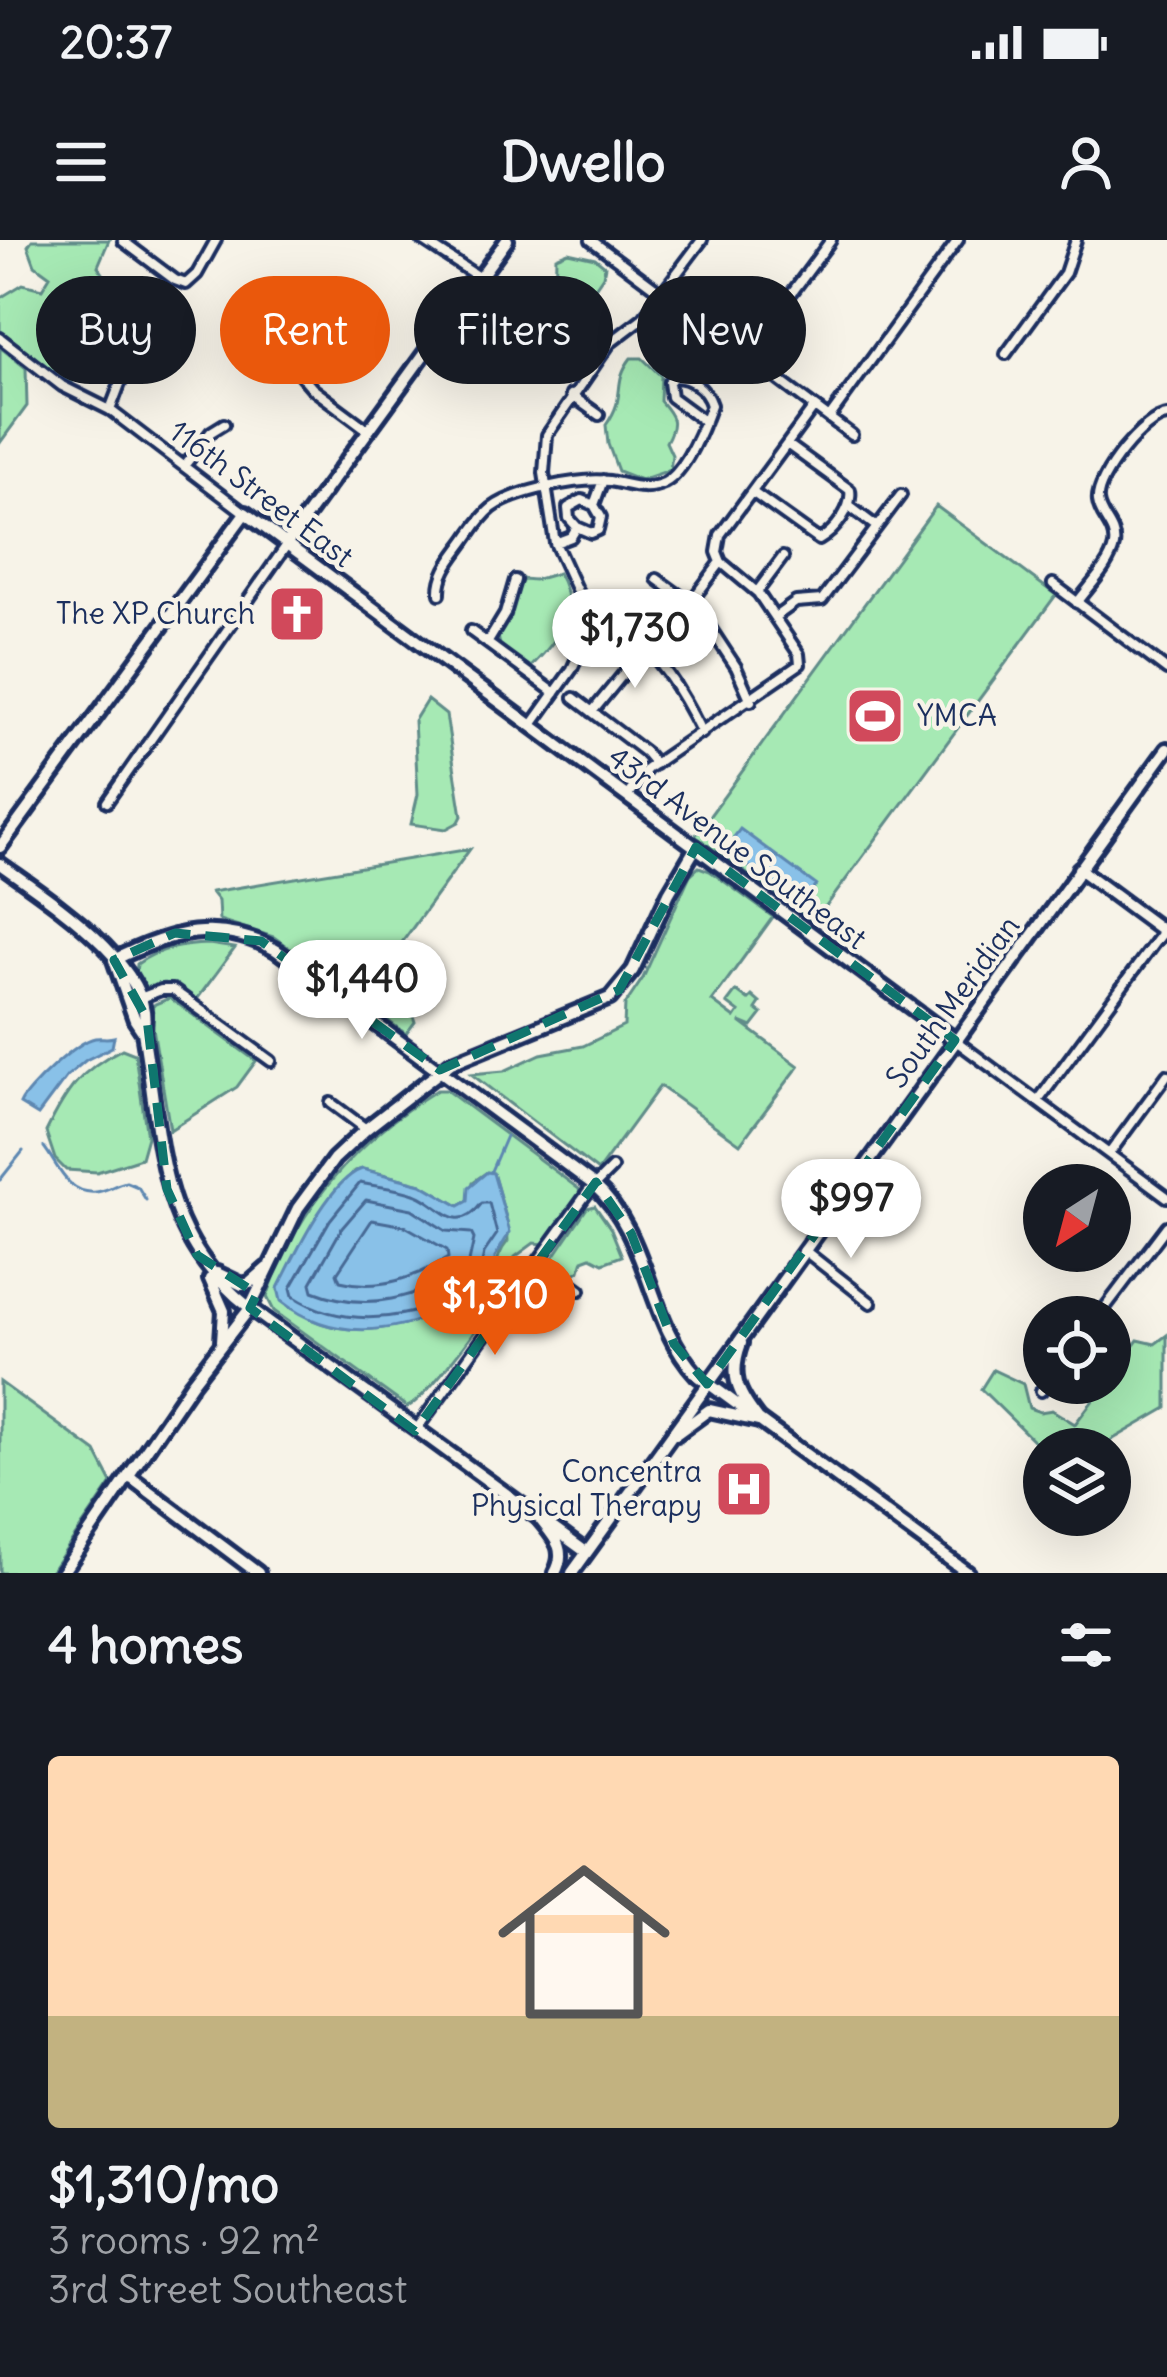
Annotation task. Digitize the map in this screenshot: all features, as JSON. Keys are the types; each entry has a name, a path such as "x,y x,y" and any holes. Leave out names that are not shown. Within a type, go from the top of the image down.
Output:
{"main road":[{"path":"481,276 507,240"},
{"path":"286,544 414,368"},
{"path":"0,847 245,513"},
{"name":"116th Street East","path":"245,513 374,609"},
{"name":"43rd Avenue Southeast","path":"374,609 955,1040"},
{"name":"South Meridian","path":"572,1573 1167,749"},
{"path":"62,1573 203,1368 250,1308 319,1177 366,1129 440,1070 466,1055 598,1005 619,990 696,847"},
{"path":"0,864 82,926 127,971 134,999 147,1018 143,1032 167,1189 182,1231 223,1305 219,1352"},
{"path":"1079,869 1165,933"},
{"path":"114,959 175,933 209,929 246,935 276,950 594,1185 631,1233 674,1344 707,1384 968,1573"},
{"path":"197,1256 236,1285 250,1283 271,1264"},
{"path":"197,1256 250,1308 586,1552"},
{"path":"748,1327 735,1360 734,1377 738,1392 759,1421"},
{"path":"664,1443 709,1411 759,1421"},
{"path":"130,1477 258,1573"},
{"path":"539,1518 560,1546 562,1561 555,1573"}],"street":[{"path":"123,241 186,284 216,240"},
{"path":"422,240 477,276"},
{"path":"591,240 639,276"},
{"path":"676,276 702,240"},
{"path":"804,276 830,240"},
{"path":"829,418 958,240"},
{"path":"1006,354 1065,273 1076,240"},
{"path":"532,725 578,659 585,627 582,602 555,543 543,454 547,435 610,343 637,324"},
{"name":"116th Street East","path":"0,338 62,386 110,410 245,513"},
{"path":"440,594 442,575 485,514 507,499 603,480 642,488 668,480 686,461 705,422 711,405 709,397 685,378 673,377 671,397 705,422"},
{"path":"110,410 120,384"},
{"path":"309,384 368,430"},
{"path":"783,384 852,435"},
{"path":"572,395 598,415"},
{"path":"627,796 655,764 800,664 800,654 757,592 721,562 717,552 720,536 814,407"},
{"path":"1077,603 1114,543 1098,503 1099,488 1141,428 1163,416"},
{"path":"184,466 211,432 224,424"},
{"path":"752,492 819,540 850,506 850,490 787,444"},
{"path":"594,505 603,480"},
{"path":"775,617 796,602 822,600 902,495"},
{"path":"582,500 594,505 602,523 591,533 578,527 568,518 568,508 582,500"},
{"path":"850,506 877,527"},
{"path":"555,543 571,537 578,527"},
{"path":"107,802 283,556 286,544"},
{"path":"757,592 783,557"},
{"path":"690,603 721,562"},
{"path":"657,579 702,616 736,667 751,700"},
{"path":"488,642 505,614 515,580"},
{"path":"1053,584 1167,670"},
{"path":"592,712 651,649 702,616"},
{"path":"622,626 651,649 682,692 702,733"},
{"path":"472,631 555,692"},
{"path":"574,698 655,764"},
{"path":"1038,1102 1165,933"},
{"path":"134,999 173,990 271,1061"},
{"path":"955,1040 1167,1197"},
{"path":"1109,1154 1167,1075"},
{"path":"331,1103 366,1129"},
{"path":"415,1431 594,1185 612,1168"},
{"path":"1114,1296 1167,1226"},
{"path":"804,1250 871,1303"},
{"path":"539,1260 580,1290"}],"highlighted area":[{"path":"696,847 955,1040 707,1384 674,1344 631,1233 596,1182 415,1431 250,1308 257,1294 197,1255 167,1189 147,1019 114,960 175,933 261,941 440,1070 619,990"}],"green space":[{"path":"32,240 109,240 98,266 105,276 50,276 35,265 28,246"},
{"path":"568,252 595,258 605,266 603,276 556,276 556,257"},
{"path":"23,284 36,287 36,358 0,330 0,298"},
{"path":"0,347 26,368 27,406 0,443"},
{"path":"631,358 637,358 637,384 661,384 660,401 672,420 666,442 672,455 670,470 641,480 618,471 608,444 606,425"},
{"name":"YMCA","path":"936,506 1056,595 814,923 695,836"},
{"path":"558,573 567,600 564,624 530,668 500,645 498,636 523,579"},
{"path":"427,700 446,715 462,816 446,829 411,824 418,794 414,721"},
{"path":"470,849 387,963 387,982 408,1001 415,1022 406,1034 274,937 219,920 218,901 211,892"},
{"path":"699,867 773,917 712,1001 735,1018 739,1012 727,1003 736,991 748,1000 752,996 762,1014 752,1027 740,1022 799,1066 740,1144 660,1086 598,1171 471,1074 504,1071 541,1054 583,1046 624,1026 625,1005 643,978 690,875"},
{"path":"209,944 235,948 195,1002 164,983 144,988 136,976 137,964 154,954"},
{"path":"170,998 256,1061 237,1087 170,1130 150,1010"},
{"path":"122,1049 135,1054 147,1137 141,1158 97,1172 66,1170 55,1159 46,1132 76,1083"},
{"path":"437,1090 446,1090 580,1194 545,1244 534,1243 515,1257 513,1275 479,1325 430,1387 407,1407 274,1311 267,1297 313,1205 357,1153","holes":["363,1169 421,1184 459,1206 468,1201 473,1182 493,1173 508,1241 491,1286 482,1294 407,1323 359,1329 314,1321 278,1290 319,1213 354,1171"]},
{"path":"595,1206 622,1256 603,1263 591,1257 583,1260 571,1276 551,1261 587,1208"},
{"path":"1167,1335 1167,1408 1131,1429 1023,1430 981,1389 993,1370 1023,1384 1023,1404 1029,1408 1052,1410 1075,1424 1090,1404 1131,1404 1131,1349 1138,1340 1155,1344"},
{"path":"0,1382 96,1452 112,1483 50,1573 0,1573"}],"water":[{"path":"740,829 816,885 801,905 725,849"},
{"path":"114,1037 112,1047 67,1076 38,1115 20,1104 76,1048 95,1038"},
{"path":"362,1169 421,1184 459,1206 468,1201 469,1187 487,1172 493,1173 510,1232 495,1257 489,1288 425,1318 362,1330 320,1323 281,1301 278,1288 314,1221 337,1188"}],"waterway":[{"path":"491,1171 506,1136"},
{"path":"44,1147 78,1189 96,1192 126,1182 138,1187 146,1200"},
{"path":"0,1180 23,1151"}],"place":[{"name":"The XP Church","path":"297,614"},
{"name":"YMCA","path":"875,716"},
{"name":"Concentra Physical Therapy","path":"744,1489"}]}
